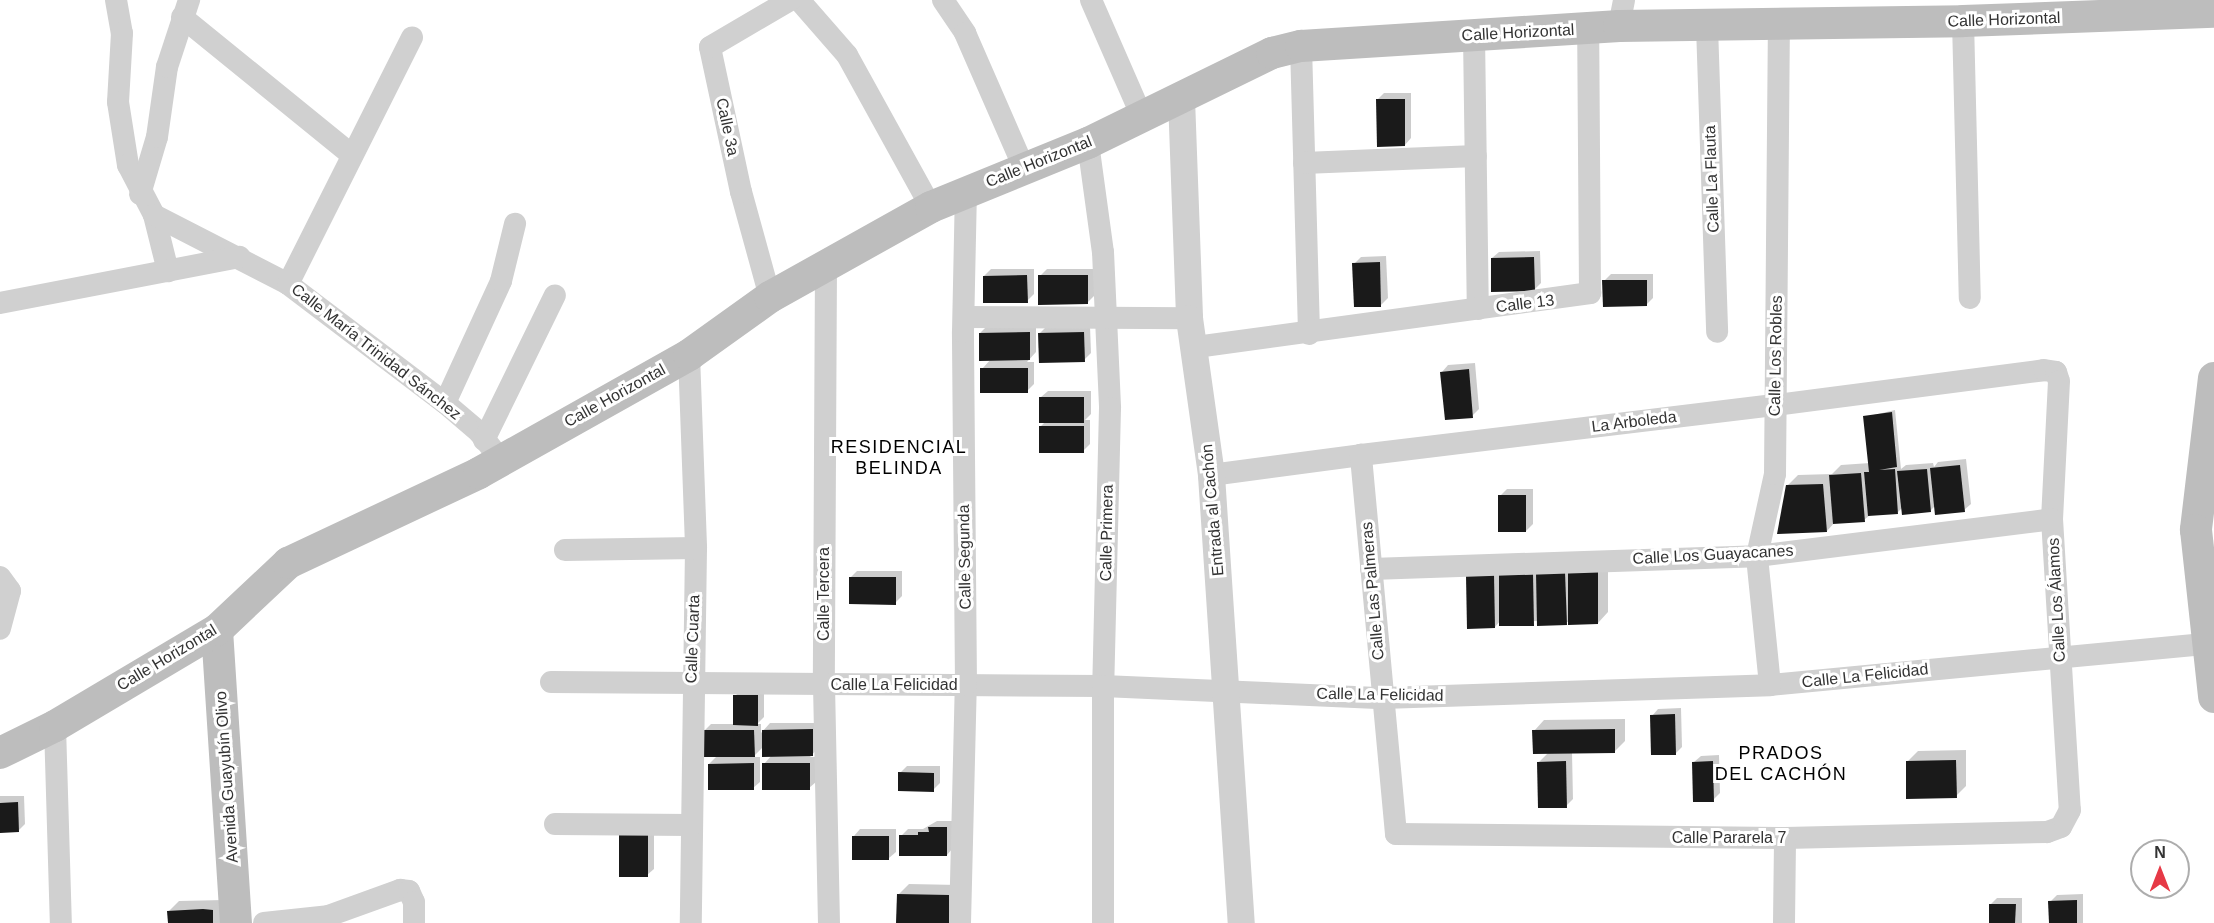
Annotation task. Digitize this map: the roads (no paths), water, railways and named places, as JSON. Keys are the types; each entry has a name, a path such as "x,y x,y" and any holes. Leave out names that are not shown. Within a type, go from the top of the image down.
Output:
{"main road":[{"name":"Calle Horizontal","path":"0,753 55,726 217,630 288,563 493,450 688,355 770,297 931,207 1088,143 1272,53 1301,46 1588,28 1622,13 1707,26 1963,21 2083,8 2214,12"},
{"path":"2214,378 2196,530 2206,644 2214,697"},
{"name":"Avenida Guayubín Olivo","path":"217,630 237,923"}],"street":[{"path":"116,0 122,33 118,102 128,165 140,194 154,215 168,271"},
{"name":"Calle 3a","path":"770,297 741,192 710,47 790,0"},
{"path":"799,0 847,55 931,207"},
{"path":"942,0 965,33 1024,168"},
{"path":"1091,0 1143,117"},
{"path":"140,194 151,163 167,67 186,8 351,155"},
{"path":"1963,21 1970,298"},
{"name":"Calle Los Robles","path":"1770,685 1757,556 1775,474 1779,25"},
{"name":"Calle La Flauta","path":"1707,26 1718,332"},
{"name":"Calle 13","path":"1196,347 1309,334 1590,294 1588,28"},
{"path":"1474,35 1478,309"},
{"path":"288,284 412,36"},
{"path":"1301,46 1309,334"},
{"name":"Entrada al Cachón","path":"1181,98 1190,318 1196,347 1211,475 1241,923"},
{"name":"Calle Primera","path":"1088,143 1103,252 1110,408 1103,686 1103,923"},
{"path":"1304,163 1476,156"},
{"name":"Calle Segunda","path":"960,923 966,686 964,317 966,191"},
{"name":"Calle María Trinidad Sánchez","path":"154,215 240,257 288,284 445,403 493,450"},
{"path":"445,403 501,281 515,224"},
{"path":"1,298 240,257"},
{"name":"Calle Tercera","path":"826,265 824,685 829,923"},
{"path":"493,450 555,295"},
{"path":"964,317 1106,320 1190,318"},
{"name":"Calle Cuarta","path":"688,355 696,548 692,684 691,923"},
{"name":"La Arboleda","path":"1211,475 2044,370 2056,372"},
{"name":"Calle Los Álamos","path":"2056,372 2059,381 2052,519 2070,810 2061,827"},
{"name":"Calle Las Palmeras","path":"1360,455 1396,834"},
{"name":"Calle Los Guayacanes","path":"1371,570 1757,556 2052,519"},
{"path":"565,550 696,548"},
{"path":"0,577 10,591 0,629"},
{"name":"Calle La Felicidad","path":"551,682 1103,686 1227,689 1383,698 1770,685 2206,644"},
{"path":"55,726 60,923"},
{"path":"555,824 691,825"},
{"name":"Calle Pararela 7","path":"1396,834 1785,838 2047,832 2061,827"},
{"path":"1784,923 1785,838"},
{"path":"264,923 328,916 400,890 409,891 414,912"}],"district":[{"name":"RESIDENCIAL BELINDA","path":"899,458"},
{"name":"PRADOS DEL CACHÓN","path":"1781,764"}]}
